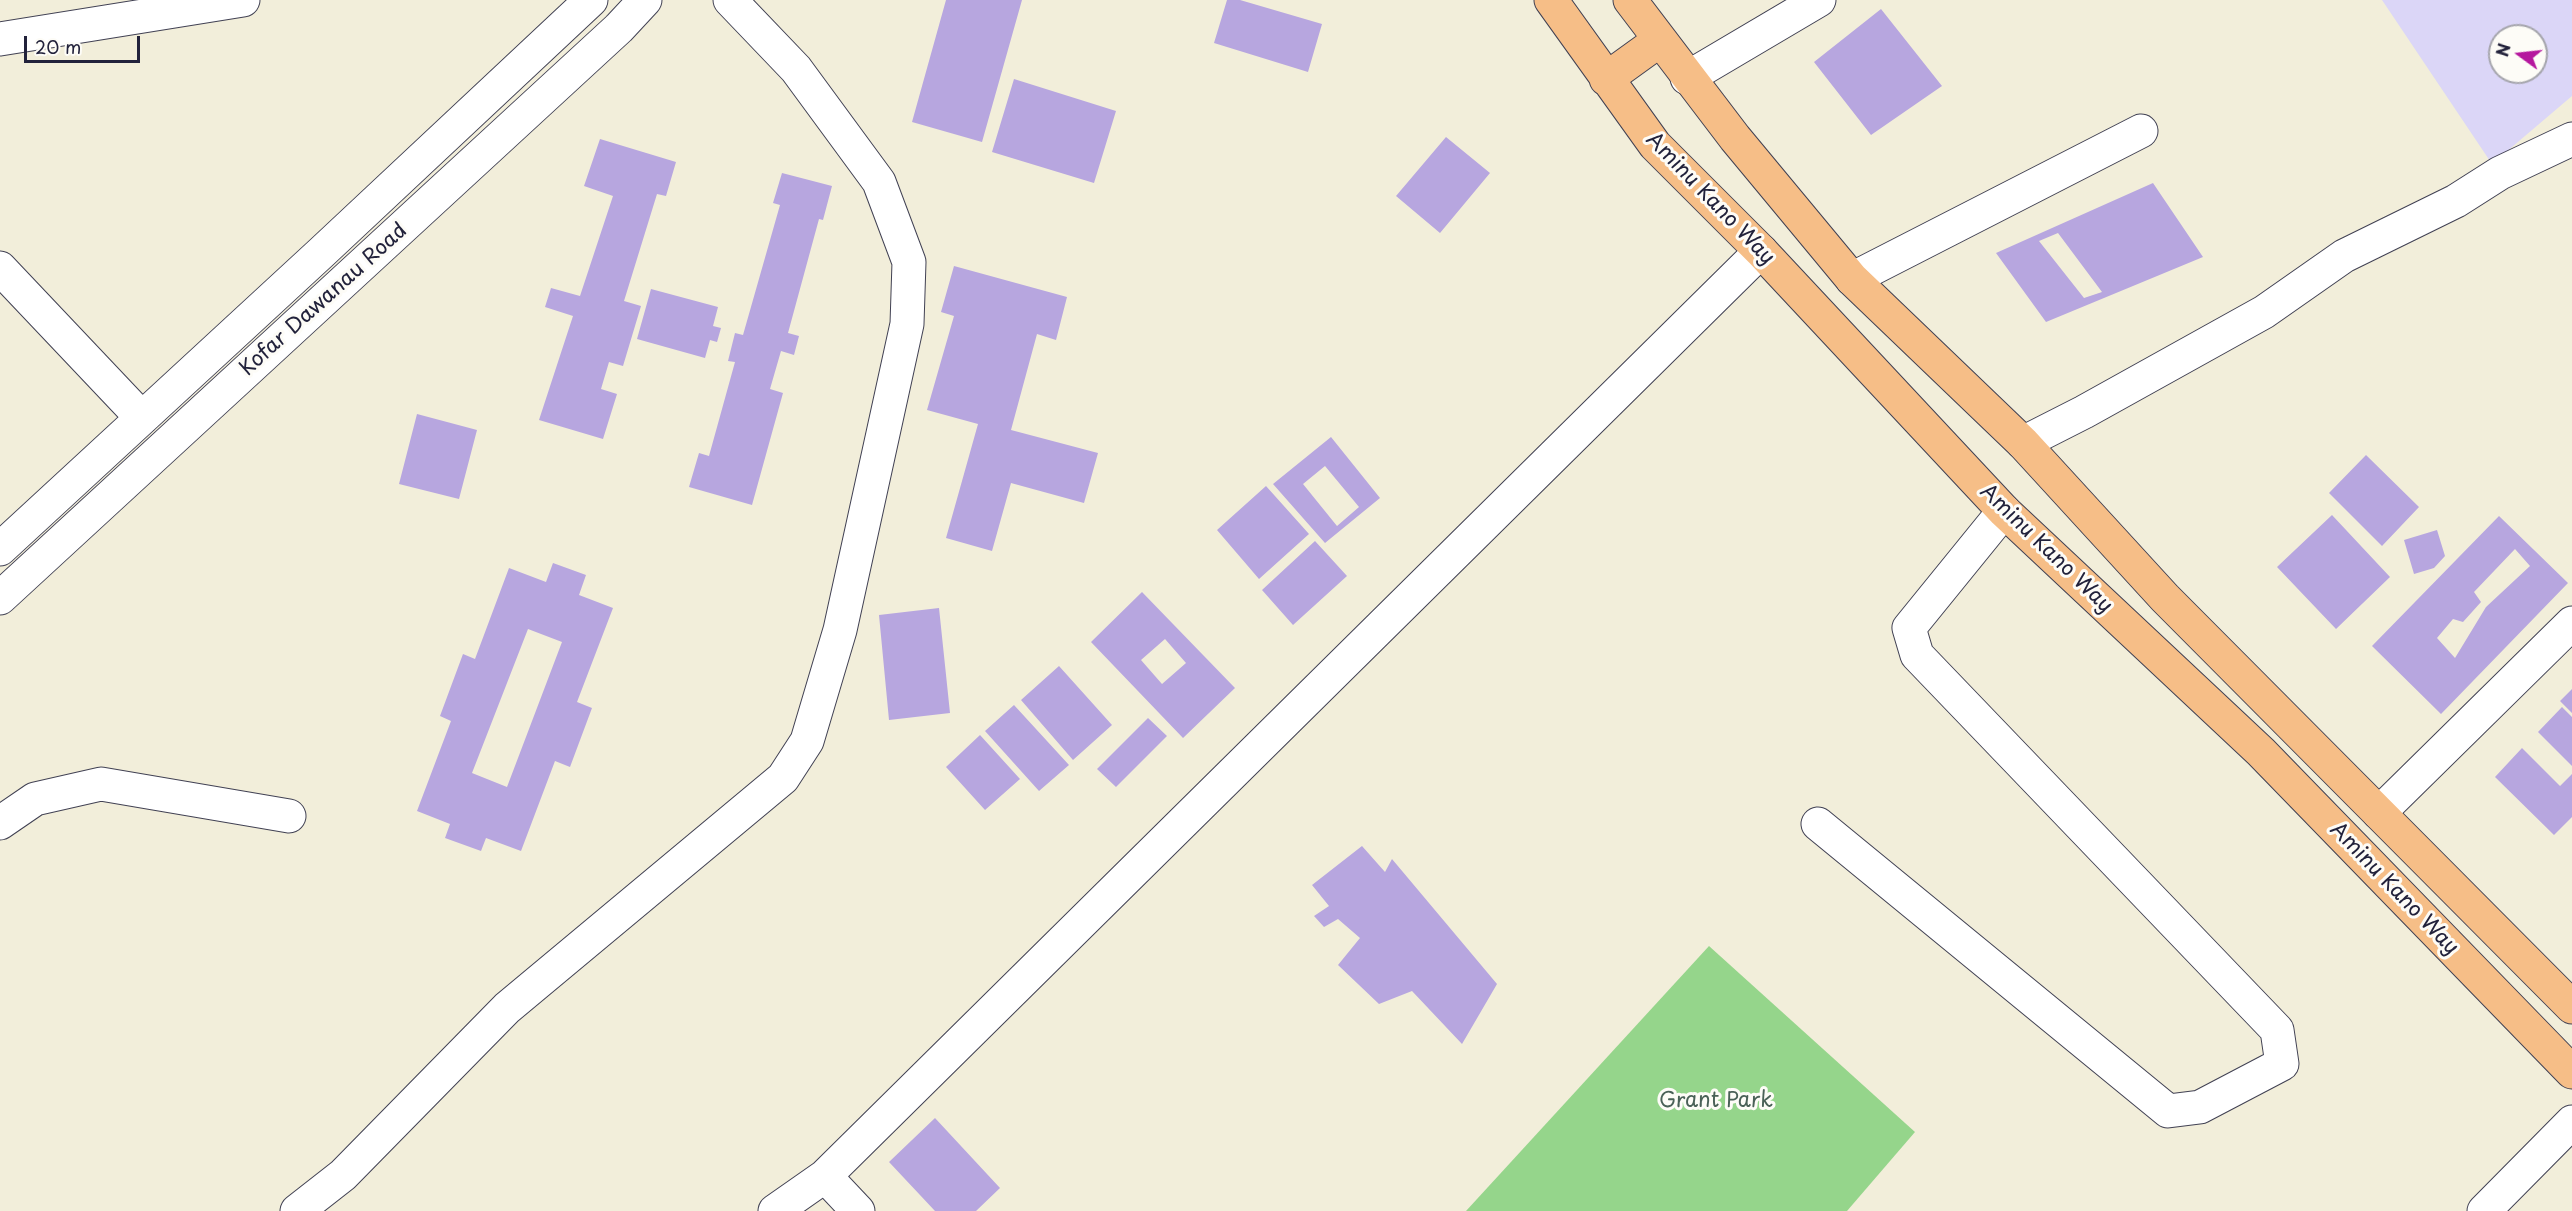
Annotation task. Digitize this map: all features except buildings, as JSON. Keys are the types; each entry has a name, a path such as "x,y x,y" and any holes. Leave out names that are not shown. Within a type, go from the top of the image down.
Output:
{"main road":[{"name":"Aminu Kano Way","path":"1551,0 1655,145 1761,251 2004,511 2261,752 2572,1072"},
{"name":"Aminu Kano Way","path":"1630,0 1687,78 1852,279 2023,443 2164,598 2570,1002"},
{"path":"1606,79 1659,40"}],"street":[{"path":"0,39 243,0"},
{"name":"Kofar Dawanau Road","path":"0,549 591,0"},
{"name":"Kofar Dawanau Road","path":"0,598 619,28 645,0"},
{"path":"297,1211 343,1175 507,1008 783,778 807,741 840,630 907,324 909,262 879,182 796,69 730,0"},
{"path":"1687,78 1819,0"},
{"path":"1852,279 2141,131"},
{"path":"2023,443 2255,318 2344,256 2456,201 2500,173 2572,139"},
{"path":"775,1211 825,1176 1761,251"},
{"path":"0,268 142,418"},
{"path":"1818,824 2168,1110 2200,1107 2282,1064 2277,1030 1917,655 1909,628 2004,511"},
{"path":"2379,813 2572,622"},
{"path":"0,823 35,799 101,784 289,816"},
{"path":"2484,1211 2572,1122"},
{"path":"825,1176 858,1211"}],"shaded area":[{"path":"2382,0 2572,0 2572,96 2492,164"}],"green space":[{"name":"Grant Park","path":"1709,946 1915,1132 1847,1211 1466,1211"}]}
